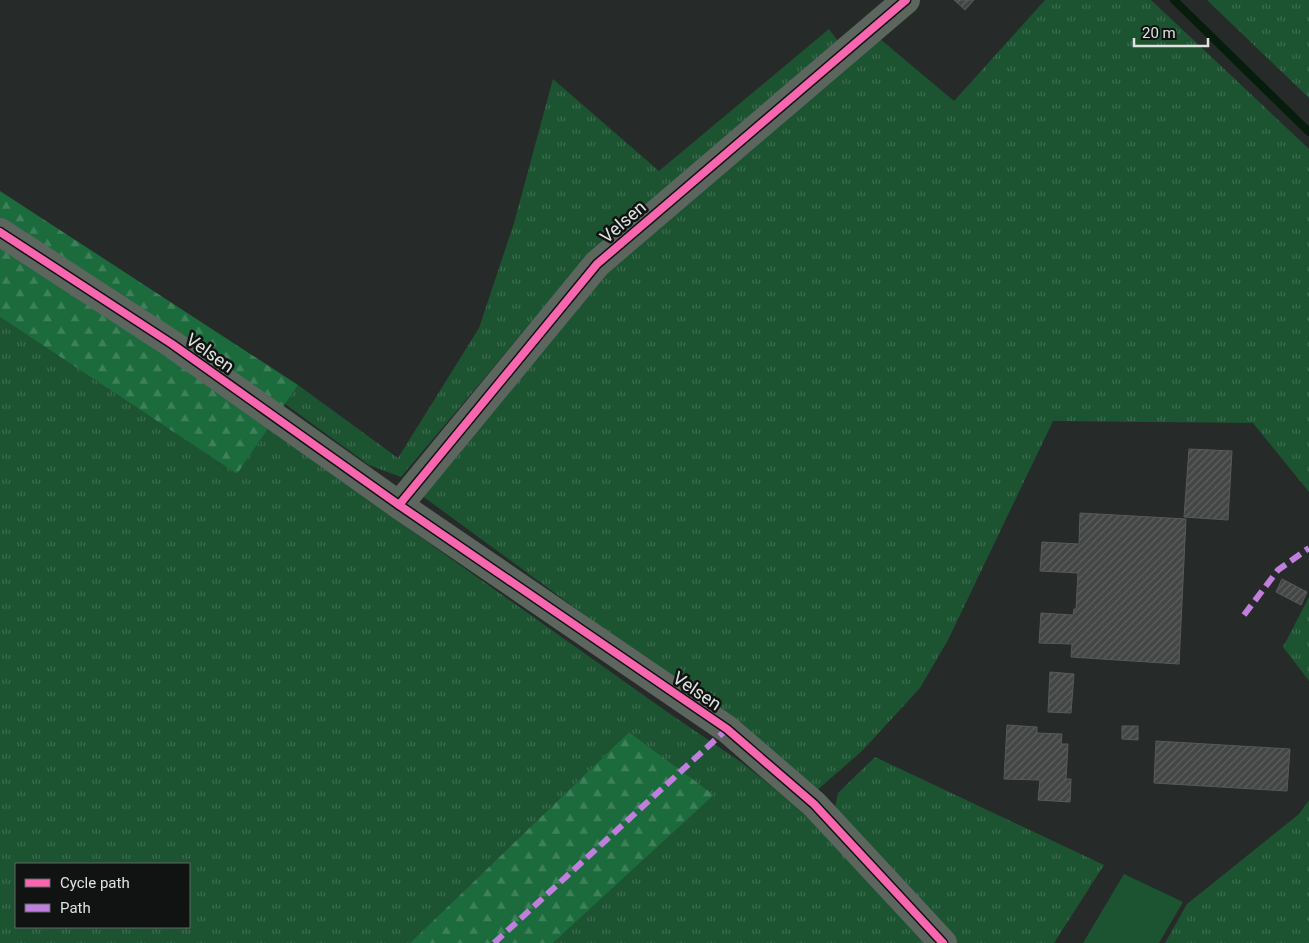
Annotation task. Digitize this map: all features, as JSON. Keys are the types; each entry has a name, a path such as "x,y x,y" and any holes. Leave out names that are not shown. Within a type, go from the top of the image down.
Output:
{"street":[{"name":"Velsen","path":"399,505 597,264 906,0"},
{"name":"Velsen","path":"0,232 172,344 399,505 727,730 814,804 943,943"}],"green space":[{"path":"1045,0 1151,0 1309,149 1309,492 1253,423 1053,421 948,640 920,688 862,751 815,792 731,722 421,495 608,271 880,39 954,101"},
{"path":"1207,0 1309,0 1309,98"},
{"path":"829,29 838,41 581,263 401,477 369,465 285,404 298,385 398,458 479,328 514,223 553,79 659,171"},
{"path":"0,191 298,385 237,474 0,317"},
{"path":"0,317 237,474 268,429 673,716 741,762 804,812 931,943 553,943 714,795 629,732 410,943 0,943"},
{"path":"1309,597 1309,681 1283,647"},
{"path":"629,732 714,795 553,943 410,943"},
{"path":"875,757 1104,865 1054,943 957,943 834,812 838,793"},
{"path":"1309,800 1309,943 1165,943 1187,904 1299,814"},
{"path":"1124,874 1183,902 1159,943 1083,943"}],"building":[{"path":"954,0 974,0 965,10"},
{"path":"1189,449 1232,451 1228,520 1184,517"},
{"path":"1080,513 1186,519 1179,664 1071,657 1072,644 1039,643 1041,613 1073,615 1074,609 1076,609 1078,573 1040,571 1042,542 1079,544"},
{"path":"1282,579 1307,592 1301,605 1276,592"},
{"path":"1050,672 1074,674 1071,713 1048,712"},
{"path":"1007,725 1037,727 1037,733 1062,734 1061,744 1068,744 1066,779 1071,779 1070,802 1038,800 1040,780 1004,779"},
{"path":"1122,726 1138,726 1138,740 1122,739"},
{"path":"1156,741 1290,749 1287,791 1154,783"}],"waterway":[{"path":"1174,0 1309,132"}],"marked path":[{"path":"1244,615 1278,570 1309,548"},
{"path":"494,943 727,729"}],"cycle path":[{"path":"399,505 597,264 906,0"},
{"path":"0,232 172,344 399,505 727,729 814,804 943,943"}]}
